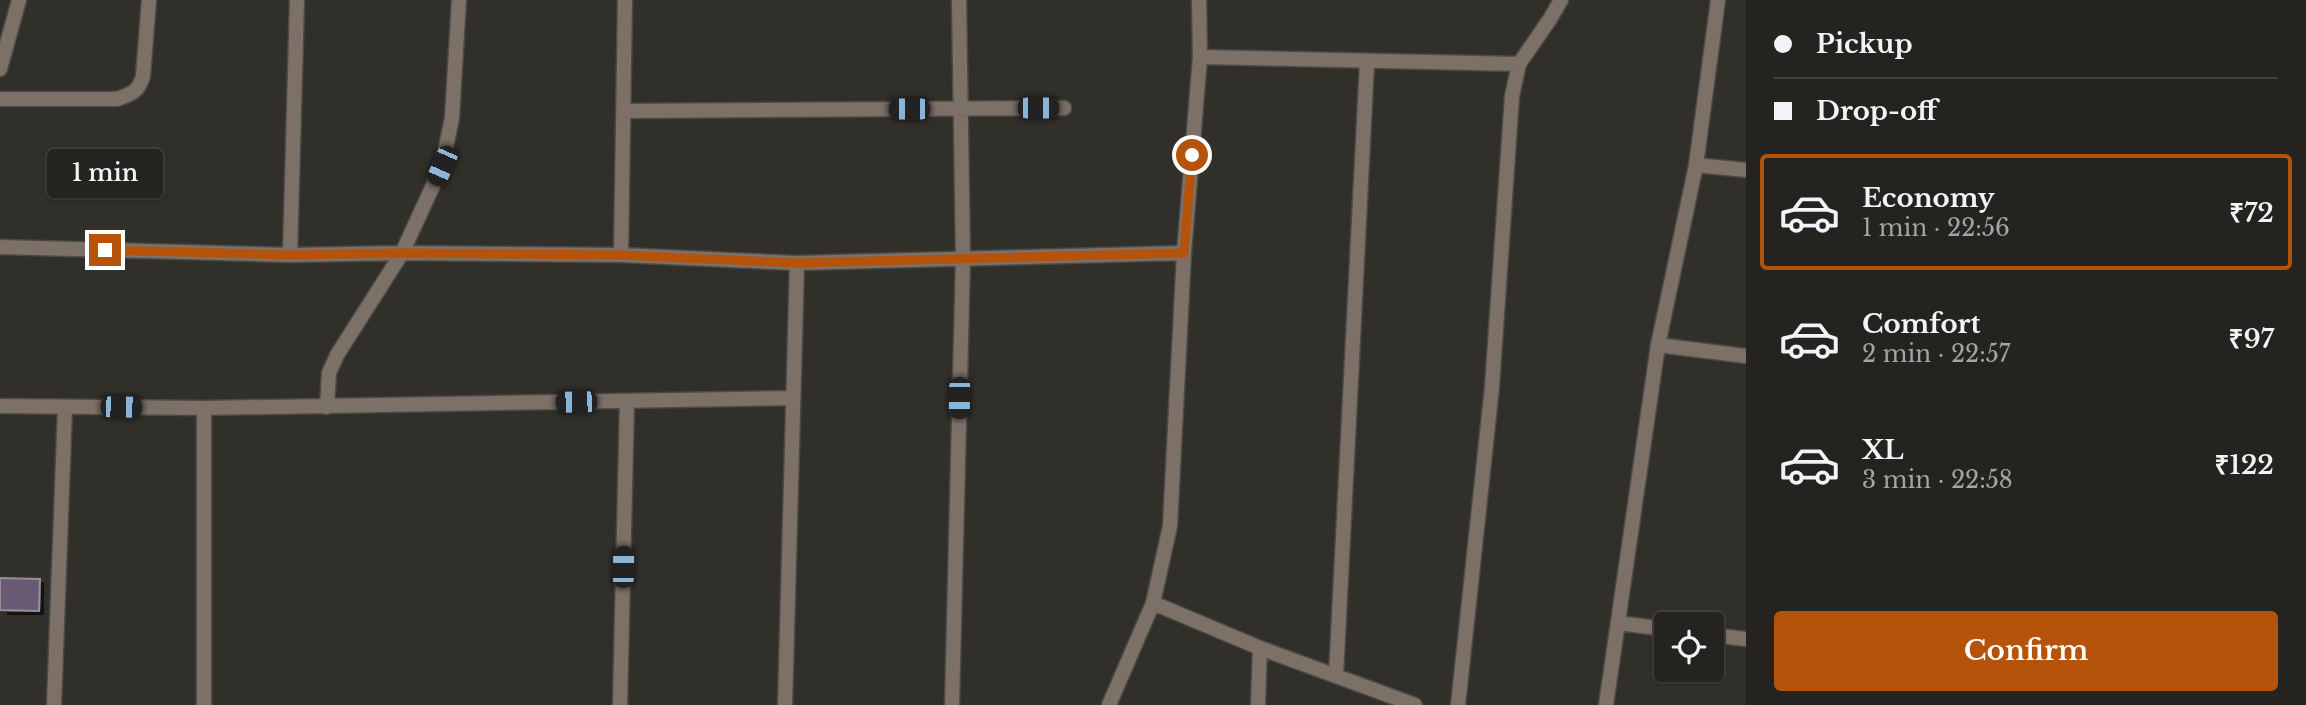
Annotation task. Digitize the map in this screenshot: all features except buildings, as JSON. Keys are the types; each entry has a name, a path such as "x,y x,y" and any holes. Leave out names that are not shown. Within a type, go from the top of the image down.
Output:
{"street":[{"path":"0,69 19,0"},
{"path":"0,99 117,99 134,93 143,76 149,0"},
{"path":"290,255 297,0"},
{"path":"327,407 330,373 337,355 402,253 442,166 452,118 459,0"},
{"path":"621,255 625,0"},
{"path":"952,705 963,258 959,0"},
{"path":"1109,705 1153,603 1170,526 1184,253 1200,57 1199,0"},
{"path":"1458,705 1492,387 1512,96 1519,64 1561,0"},
{"path":"1606,705 1658,345 1696,165 1718,0"},
{"path":"1200,57 1519,64"},
{"path":"1336,676 1367,61"},
{"path":"624,111 1064,108"},
{"path":"1696,165 1746,170"},
{"path":"0,247 290,255 621,255 797,263 1184,253"},
{"path":"785,705 797,263"},
{"path":"1658,345 1746,356"},
{"path":"0,406 327,407 793,398"},
{"path":"620,705 627,401"},
{"path":"54,705 65,407"},
{"path":"204,408 204,705"},
{"path":"1153,603 1260,648 1415,705"},
{"path":"1618,623 1654,628"},
{"path":"1724,636 1746,639"},
{"path":"1258,705 1260,648"}],"route":[{"path":"105,250 290,255 621,255 797,263 1184,253 1192,155"}]}
